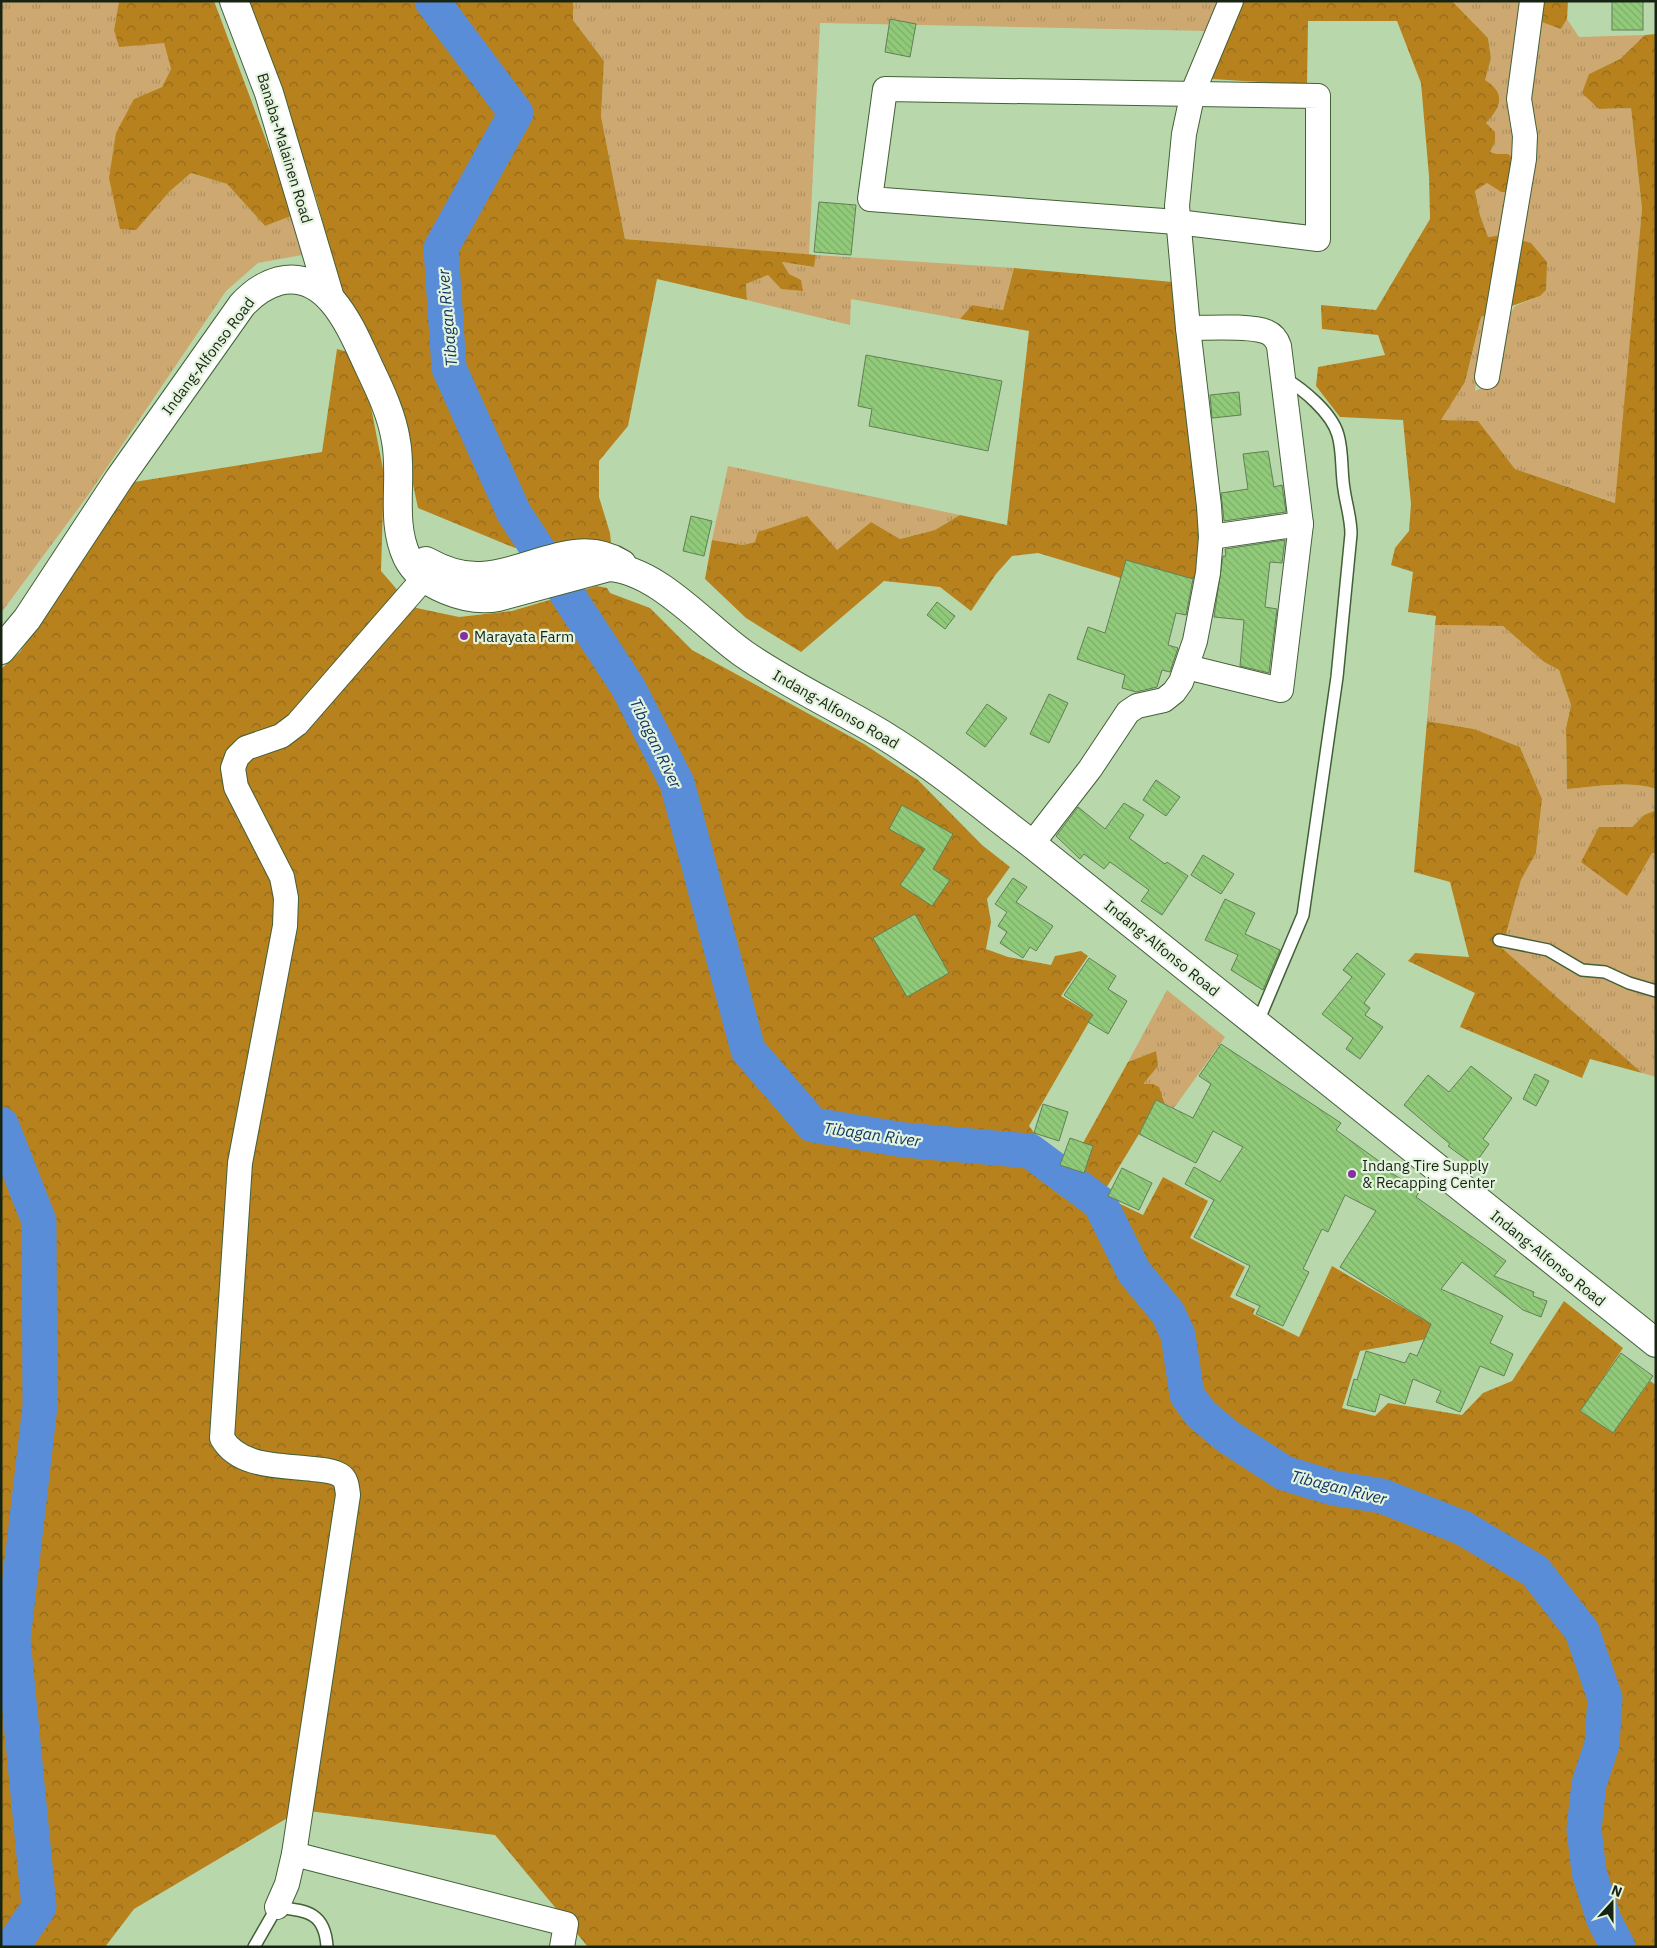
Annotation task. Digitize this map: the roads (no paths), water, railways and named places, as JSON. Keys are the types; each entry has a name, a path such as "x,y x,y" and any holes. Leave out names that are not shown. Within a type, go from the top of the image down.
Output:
{"main road":[{"name":"Banaba-Malainen Road","path":"234,1 269,93 330,298"},
{"name":"Indang-Alfonso Road","path":"1,650 27,619 119,479 219,336 250,297 273,284 300,279 317,286 330,298 357,342 380,390 394,431 398,451 401,539 407,557 424,577 446,589 470,597 493,598 503,584"},
{"name":"Indang-Alfonso Road","path":"401,539 410,552 449,571 480,576 503,584 582,562 614,568 648,581 671,595 728,642 770,671 909,752 1032,844 1656,1343"}],"street":[{"path":"1032,844 1090,769 1126,715 1137,706 1154,704 1167,698 1179,685 1187,667 1205,595 1211,537 1177,222 1180,160 1193,92 1231,1"},
{"path":"1486,377 1524,159 1524,136 1519,99 1532,1"},
{"path":"884,89 1193,92 1318,96 1318,239 1177,222 870,199 884,89"},
{"path":"1187,667 1281,690 1301,524 1278,342 1268,332 1188,328"},
{"path":"1211,537 1301,524"},
{"path":"278,1907 287,1884 294,1854 348,1495 347,1483 340,1475 328,1471 251,1461 237,1456 226,1446 222,1438 221,1422 240,1163 285,926 286,898 282,877 236,787 233,768 237,757 246,748 258,742 281,736 298,724 424,577"},
{"path":"294,1854 566,1924 562,1947"}],"lane":[{"path":"1257,1024 1303,915 1337,677 1351,534 1350,516 1344,492 1339,439 1335,428 1310,396 1283,377"},
{"path":"1498,940 1548,950 1582,970 1605,972 1629,984 1656,991"},
{"path":"254,1947 278,1907 312,1914 322,1923 327,1947"}],"waterway":[{"name":"Tibagan River","path":"432,1 516,113 441,248 449,368 514,513 628,687 677,783 748,1050 813,1125 904,1140 1030,1151 1100,1203 1134,1272 1168,1313 1178,1335 1187,1395 1201,1414 1227,1436 1284,1473 1333,1488 1382,1496 1463,1528 1535,1571 1582,1631 1605,1698 1602,1744 1589,1784 1584,1829 1589,1872 1604,1920 1618,1947"},
{"path":"1,1124 39,1221 40,1406 13,1639 39,1907 12,1947"}],"place":[{"name":"Marayata Farm","path":"464,636"},
{"name":"Indang Tire Supply & Recapping Center","path":"1352,1174"}]}
